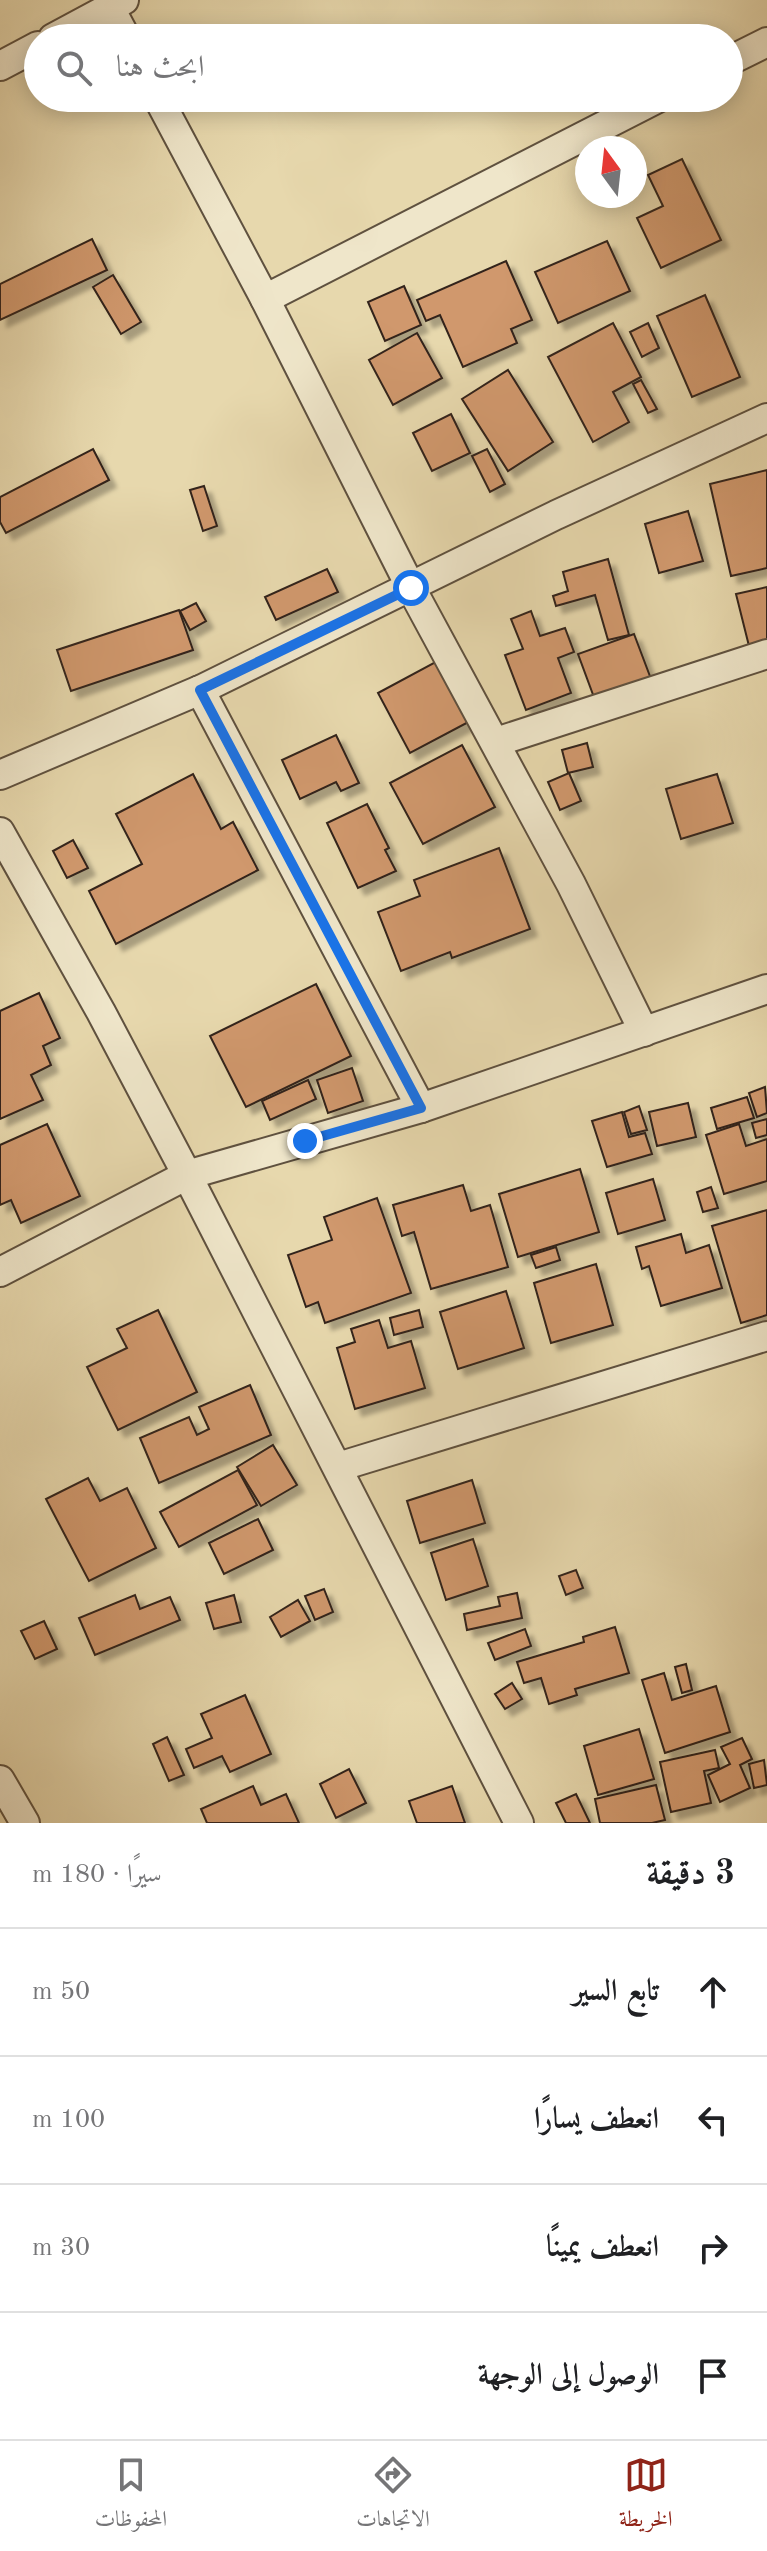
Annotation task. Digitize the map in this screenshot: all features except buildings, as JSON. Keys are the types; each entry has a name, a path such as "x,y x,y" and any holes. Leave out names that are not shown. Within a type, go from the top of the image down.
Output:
{"street":[{"path":"79,24 117,4 122,24"},
{"path":"743,54 767,42"},
{"path":"0,66 24,53"},
{"path":"165,112 265,299 411,588 571,884 644,1032"},
{"path":"265,299 631,112"},
{"path":"0,775 200,690 570,509 767,418"},
{"path":"496,742 767,654"},
{"path":"200,690 421,1108"},
{"path":"0,832 101,1012 187,1175 519,1823"},
{"path":"0,1272 187,1175 421,1108 767,989"},
{"path":"338,1467 767,1336"},
{"path":"0,1780 25,1823"}],"route":[{"path":"305,1141 421,1108 200,690 411,588"}]}
